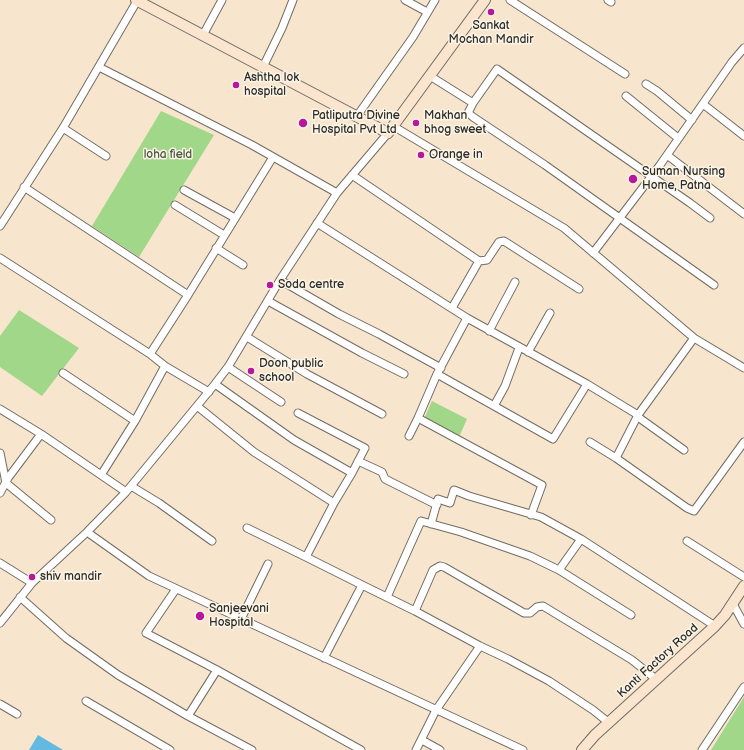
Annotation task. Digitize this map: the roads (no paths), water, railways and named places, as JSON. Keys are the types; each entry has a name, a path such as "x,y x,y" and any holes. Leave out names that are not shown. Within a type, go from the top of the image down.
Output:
{"street":[{"path":"0,226 63,128 137,0 150,3 204,35 357,116 391,129 564,228 694,338 744,368"},
{"path":"204,35 222,0"},
{"path":"263,67 282,28 293,0"},
{"path":"405,0 427,12"},
{"path":"357,116 413,37 435,0"},
{"path":"0,623 32,583 87,532 128,489 209,392 228,367 280,280 337,193 391,129 485,0"},
{"path":"510,0 625,74"},
{"path":"594,253 652,176 732,62 744,48"},
{"path":"99,67 273,157 337,193"},
{"path":"710,218 497,69 469,109 468,113 473,117 546,165 714,285"},
{"path":"430,76 473,104"},
{"path":"646,84 657,91 692,120"},
{"path":"626,96 678,138"},
{"path":"703,104 744,136"},
{"path":"63,128 106,156"},
{"path":"667,155 744,214"},
{"path":"150,354 273,157"},
{"path":"352,175 479,261 487,260 499,242 504,241 579,289"},
{"path":"24,187 188,295"},
{"path":"184,190 235,218"},
{"path":"175,205 224,235"},
{"path":"317,223 467,318 519,348 587,384 638,416 684,450"},
{"path":"216,248 243,265"},
{"path":"0,258 150,354 165,366 209,392"},
{"path":"452,308 479,261"},
{"path":"280,280 339,314 379,334 494,406 553,439 587,384"},
{"path":"489,331 515,282"},
{"path":"268,301 362,353 404,374"},
{"path":"528,352 550,313"},
{"path":"409,436 439,371 467,318"},
{"path":"246,337 307,374 382,414"},
{"path":"616,458 638,416 694,338"},
{"path":"494,406 504,386 519,348"},
{"path":"101,475 135,421 165,366"},
{"path":"228,367 280,402"},
{"path":"63,373 135,421"},
{"path":"215,384 294,440 352,473"},
{"path":"197,406 254,452 334,503"},
{"path":"0,409 41,434 101,475 159,503 212,541"},
{"path":"298,413 365,448 306,557"},
{"path":"418,418 542,485 531,514"},
{"path":"0,493 41,434"},
{"path":"590,442 616,458 687,508 694,511 744,442"},
{"path":"0,453 6,483 51,520"},
{"path":"358,461 382,472 384,479 436,505"},
{"path":"431,524 438,500 450,503 454,490 469,496 541,517 581,539 715,626"},
{"path":"386,597 421,521 530,556 559,570 631,615"},
{"path":"247,528 508,659 550,682 593,710 608,722"},
{"path":"87,532 149,576 436,710 511,748 523,750"},
{"path":"559,570 581,539"},
{"path":"688,541 744,577"},
{"path":"0,563 32,583"},
{"path":"241,619 268,564"},
{"path":"415,611 434,570 440,566 444,567 524,613 530,613 537,607 543,606 632,660 657,680"},
{"path":"324,658 362,585"},
{"name":"Kanti Factory Road","path":"582,750 608,722 657,680 715,626 733,604 744,587"},
{"path":"176,589 146,634 217,670 361,750"},
{"path":"20,597 66,638 118,675 188,716 252,750"},
{"path":"733,604 744,624"},
{"path":"416,750 436,710 480,646"},
{"path":"188,716 217,670"},
{"path":"702,750 744,687"},
{"path":"86,701 170,750"},
{"path":"0,704 17,714"},
{"path":"422,740 440,750"}],"water":[{"path":"38,735 63,750 29,750"}],"place":[{"name":"Sankat Mochan Mandir","path":"491,12"},
{"name":"Ashtha lok hospital","path":"236,85"},
{"name":"Patliputra Divine Hospital Pvt Ltd","path":"303,123"},
{"name":"Makhan bhog sweet","path":"416,123"},
{"name":"Orange in","path":"421,155"},
{"name":"Suman Nursing Home, Patna","path":"633,179"},
{"name":"Soda centre","path":"270,285"},
{"name":"Doon public school","path":"251,371"},
{"name":"shiv mandir","path":"32,577"},
{"name":"Sanjeevani Hospital","path":"200,616"}],"park label":[{"name":"loha field","path":"168,155"}]}
